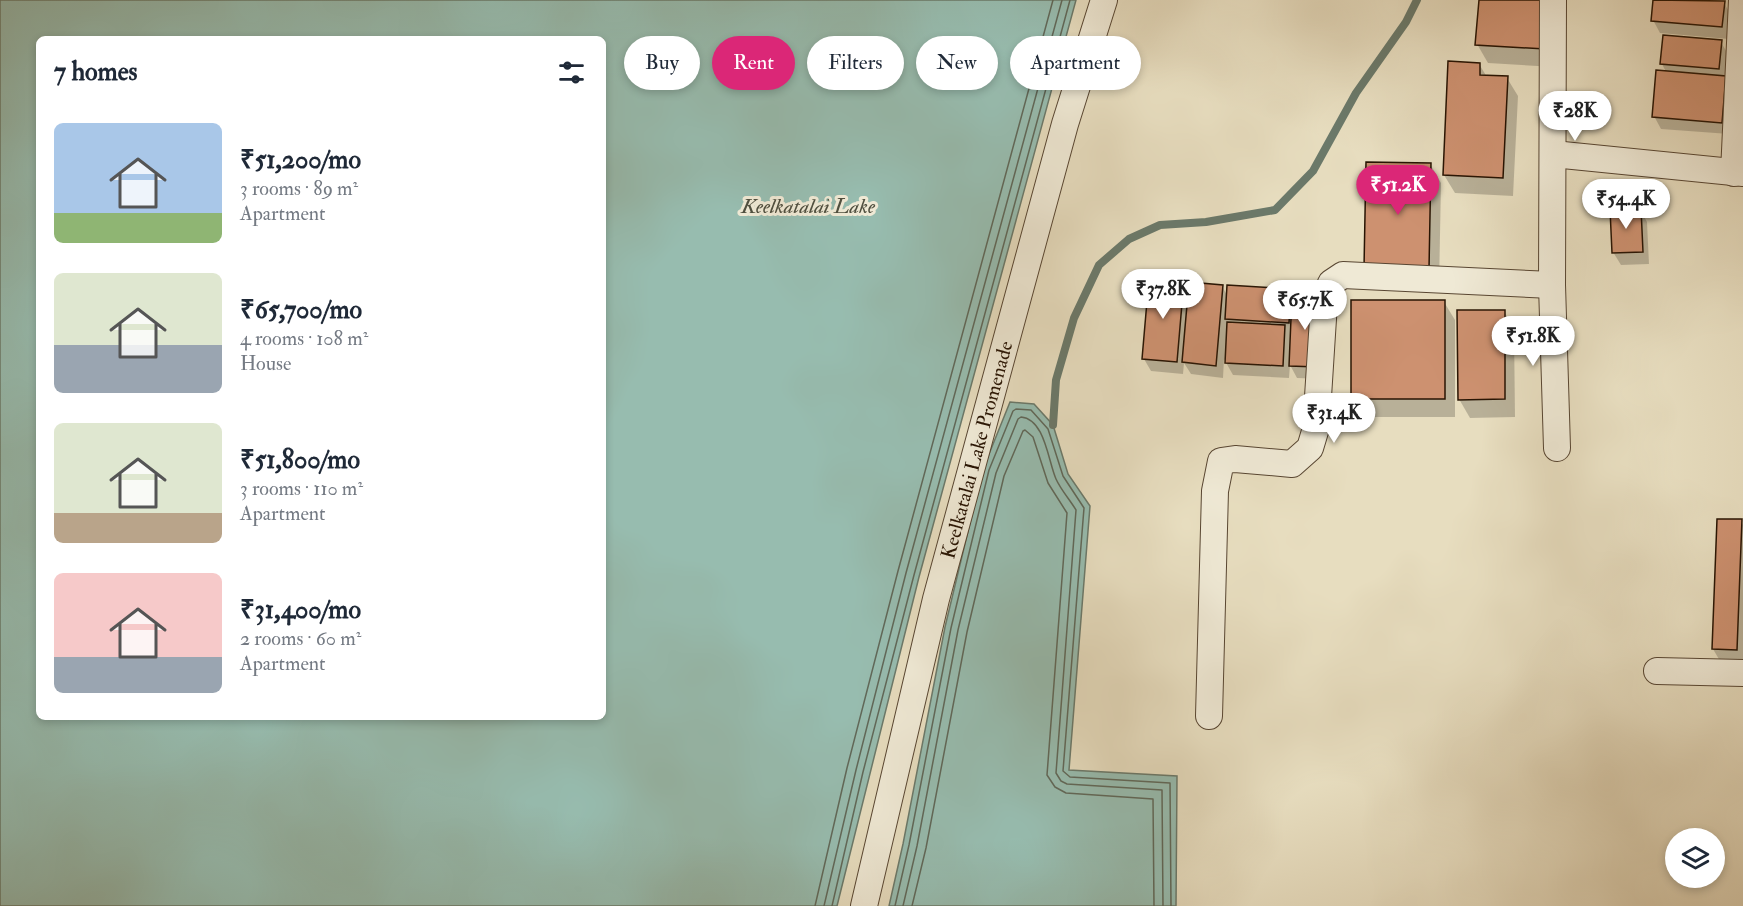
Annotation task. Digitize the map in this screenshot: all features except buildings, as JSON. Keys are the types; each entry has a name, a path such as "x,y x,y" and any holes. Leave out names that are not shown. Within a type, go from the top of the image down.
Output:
{"street":[{"name":"Keelkatalai Lake Promenade","path":"864,906 936,599 1062,136 1104,0"},
{"path":"1554,0 1552,285 1557,448"},
{"path":"1553,154 1738,173 1742,0"},
{"path":"1209,717 1215,491 1221,461 1235,459 1292,464 1310,448 1316,428 1324,303 1331,283 1343,275 1552,285"},
{"path":"1657,672 1743,673"}],"water":[{"name":"Keelkatalai Lake","path":"0,0 1076,0 1066,36 1010,36 1010,90 1052,90 919,577 837,906 0,906"},
{"path":"1010,402 1034,404 1053,425 1068,474 1090,506 1069,770 1177,776 1176,906 889,906 945,627 983,469"}],"waterway":[{"path":"1053,425 1056,380 1074,318 1099,265 1129,239 1160,225 1206,222 1275,210 1313,171 1356,93 1406,22 1417,0"}]}
